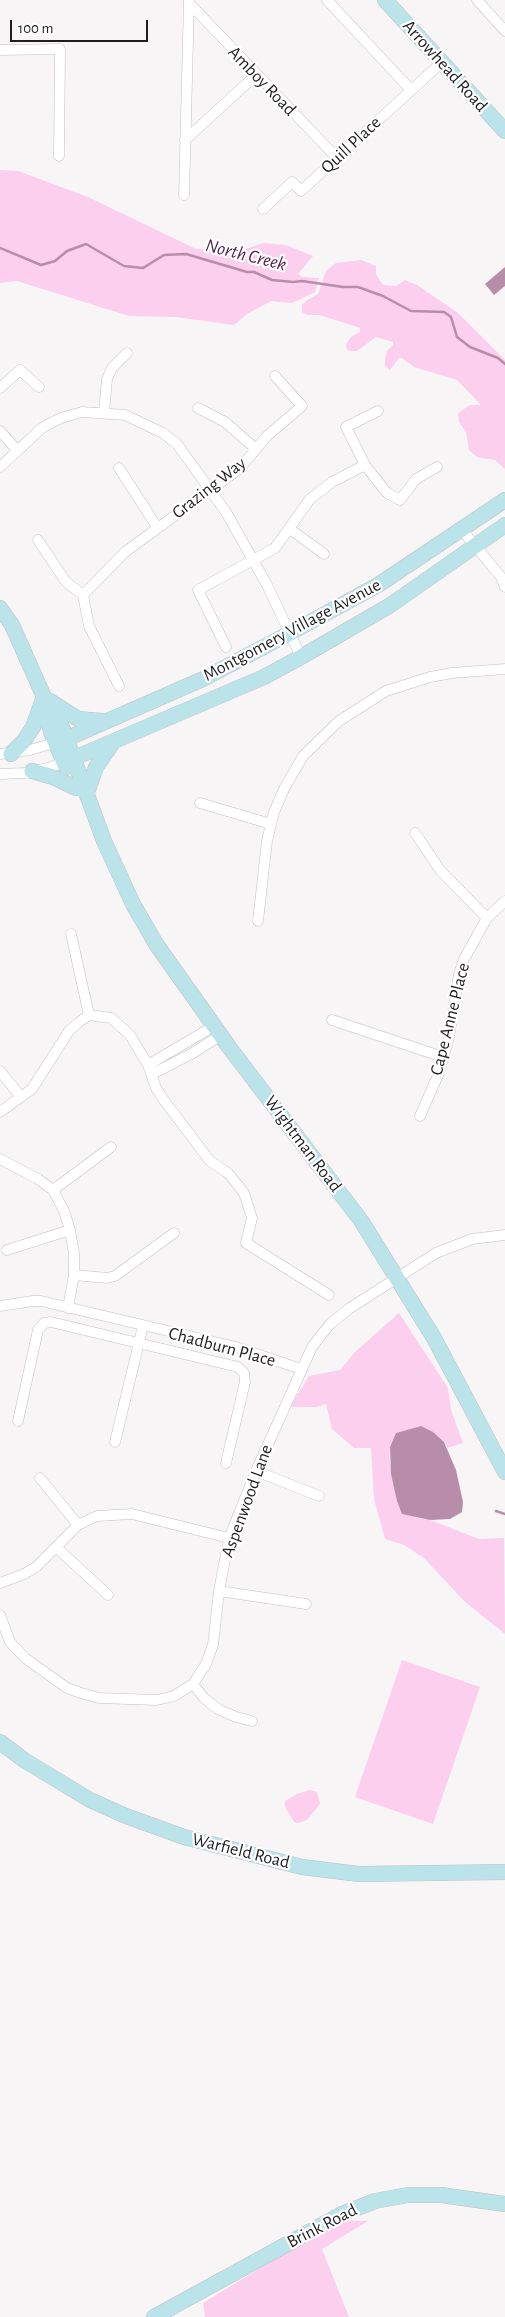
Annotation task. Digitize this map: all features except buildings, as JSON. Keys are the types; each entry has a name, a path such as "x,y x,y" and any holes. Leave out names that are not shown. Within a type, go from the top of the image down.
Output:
{"main road":[{"name":"Arrowhead Road","path":"386,0 441,63 505,131"},
{"name":"Montgomery Village Avenue","path":"61,740 202,679 290,633 378,585 505,500"},
{"name":"Montgomery Village Avenue","path":"68,761 264,677 389,606 505,525"},
{"name":"Wightman Road","path":"0,608 23,646 47,702 58,718 61,740 81,790 86,809 96,820 132,904 151,936 217,1030 362,1222 434,1338 505,1472"},
{"path":"5,754 24,740 47,702 78,719 106,721"},
{"path":"32,771 50,775 81,790 112,743"},
{"name":"Warfield Road","path":"0,1742 24,1760 90,1800 184,1838 302,1866 359,1874 505,1872"},
{"name":"Brink Road","path":"154,2317 342,2214 375,2201 408,2195 441,2195 505,2204"}],"street":[{"path":"327,0 411,90"},
{"path":"477,0 505,31"},
{"path":"184,194 189,2"},
{"name":"Amboy Road","path":"189,2 336,158"},
{"path":"0,50 60,49 59,156"},
{"name":"Quill Place","path":"263,210 292,182 301,192 441,63"},
{"path":"185,140 256,75"},
{"path":"104,412 107,378 112,368 126,353"},
{"path":"0,388 20,370 39,387"},
{"name":"Grazing Way","path":"83,594 125,552 239,469 267,436 302,406 275,376"},
{"path":"198,408 226,422 256,449"},
{"path":"378,411 346,427 366,465 387,492 400,500 416,479 437,467"},
{"path":"0,466 42,427 61,418 82,412 104,412 125,415 163,433 177,444 226,512 254,561 301,657"},
{"path":"0,431 17,450"},
{"path":"226,647 198,590 275,548 303,509 318,492 366,465"},
{"path":"119,468 157,527"},
{"path":"290,529 324,554"},
{"path":"462,530 501,578 505,587"},
{"path":"38,540 66,582 83,594 89,626 119,686"},
{"path":"258,921 267,842 271,824 285,787 303,756 338,721 386,691 430,677 452,673 505,669"},
{"path":"5,754 61,740"},
{"path":"0,774 32,771 68,761"},
{"path":"200,803 271,824"},
{"path":"415,833 440,870 487,918"},
{"name":"Cape Anne Place","path":"420,1116 439,1073 459,974 464,959 487,918 505,901"},
{"path":"71,934 89,1015"},
{"path":"0,1112 21,1097 40,1079 69,1031 89,1015 101,1016 120,1024 130,1034 150,1069 156,1088 163,1099 210,1161 228,1173 244,1193 252,1218 246,1243 329,1295"},
{"path":"332,1020 443,1057"},
{"path":"150,1069 217,1030"},
{"path":"0,1071 21,1097"},
{"path":"53,1190 111,1147"},
{"path":"0,1159 38,1179 53,1190 64,1210 74,1248 74,1275 68,1308"},
{"path":"7,1250 70,1230"},
{"path":"74,1275 107,1278 115,1276 174,1233"},
{"name":"Aspenwood Lane","path":"0,1615 10,1642 25,1658 67,1688 99,1698 157,1700 174,1696 193,1684 206,1664 213,1645 219,1590 229,1538 300,1369 312,1347 330,1324 350,1308 436,1253 472,1239 505,1235"},
{"name":"Chadburn Place","path":"0,1306 33,1301 68,1308 236,1348 300,1369"},
{"name":"Chadburn Place","path":"18,1421 38,1330 44,1323 51,1322 238,1367 244,1374 246,1382 226,1462"},
{"path":"115,1442 142,1326"},
{"path":"256,1471 319,1496"},
{"path":"40,1478 78,1525"},
{"path":"0,1583 24,1574 57,1548 78,1525 97,1516 132,1514 229,1538"},
{"path":"57,1548 108,1594"},
{"path":"219,1590 306,1604"},
{"path":"193,1684 204,1698 218,1709 236,1717 252,1721"}],"shaded area":[{"path":"0,170 18,171 88,197 196,249 243,250 263,243 286,245 313,256 298,274 302,277 319,278 315,292 292,303 271,301 247,314 234,325 176,317 129,316 17,281 0,283"},
{"path":"361,260 376,266 376,274 383,285 396,286 405,280 417,285 458,313 505,360 505,469 495,460 477,457 469,450 466,432 459,422 458,413 470,405 481,405 457,380 414,367 402,358 399,358 390,370 385,366 385,359 387,351 393,345 393,342 376,337 357,351 347,350 346,344 351,337 360,332 360,328 320,315 308,315 302,312 302,305 318,294 326,271 336,263"},
{"path":"505,267 505,286 494,295 485,284"},
{"path":"399,1313 448,1388 451,1410 463,1443 448,1448 444,1442 421,1426 396,1433 390,1447 389,1457 397,1501 416,1518 430,1520 479,1539 504,1538 505,1634 464,1601 424,1558 404,1545 385,1539 374,1499 371,1448 354,1448 332,1429 326,1404 317,1407 290,1407 309,1376 340,1370 355,1352"},
{"path":"421,1426 433,1432 444,1442 456,1470 463,1502 462,1512 450,1519 430,1520 402,1514 397,1501 391,1474 390,1447 396,1433"},
{"path":"402,1660 480,1687 433,1824 355,1797"},
{"path":"310,1790 317,1792 320,1804 307,1820 298,1823 294,1822 285,1807 285,1801 297,1794"},
{"path":"339,2220 368,2221 322,2249 349,2317 205,2317 203,2303"}],"waterway":[{"name":"North Creek","path":"0,248 41,265 55,261 67,251 86,244 124,266 143,268 164,255 186,254 247,272 254,272 272,280 358,287 383,296 411,311 444,312 451,317 457,337 470,347 498,358 505,364"},
{"path":"496,1511 505,1514"}]}
